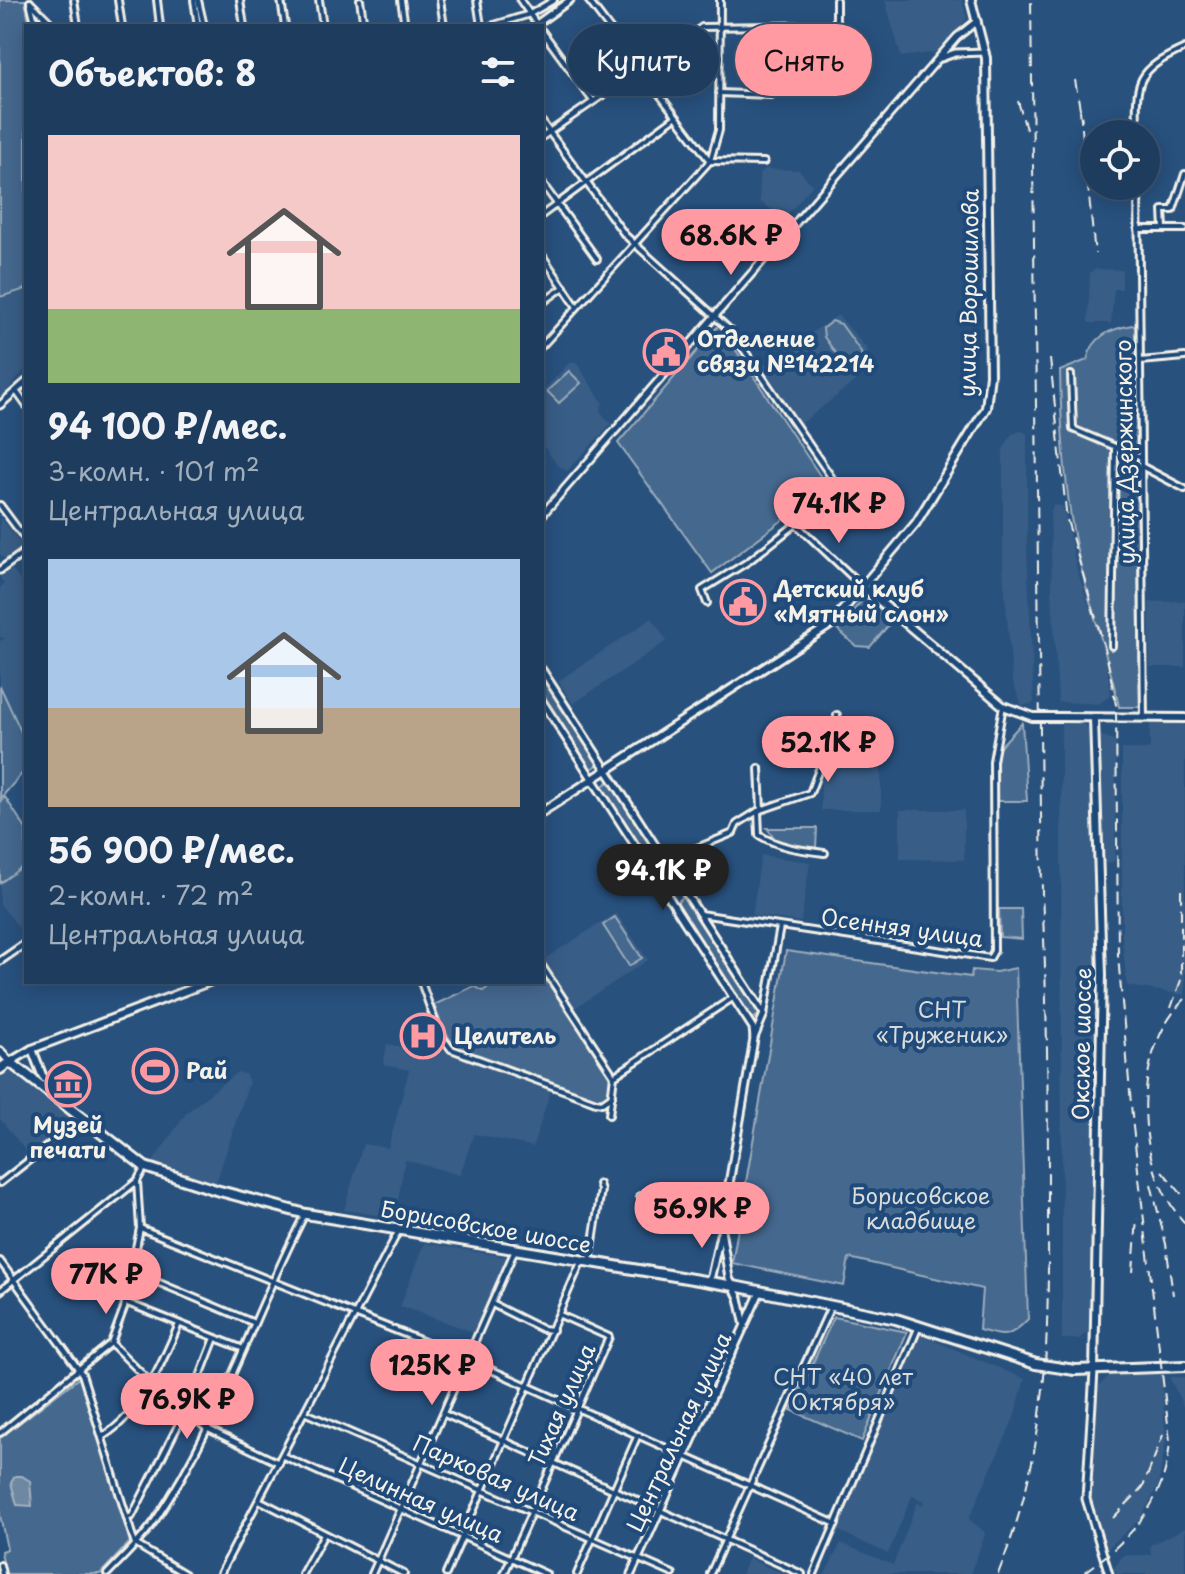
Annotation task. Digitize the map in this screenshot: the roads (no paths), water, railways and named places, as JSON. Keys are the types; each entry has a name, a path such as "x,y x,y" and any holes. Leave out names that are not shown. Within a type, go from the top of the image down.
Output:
{"main road":[{"name":"улица Ворошилова","path":"544,811 830,625 916,523 989,396 985,52 971,0"},
{"path":"863,587 1003,706 1033,717 1185,718"},
{"name":"Окское шоссе","path":"1094,718 1102,975 1094,1371"},
{"path":"0,1069 32,1049 204,984"},
{"path":"32,1049 42,1075 62,1104"},
{"path":"0,1051 10,1062"},
{"name":"Борисовское шоссе","path":"10,1062 145,1167 306,1214 831,1305 920,1325 1036,1364 1094,1371"},
{"path":"34,1082 42,1075"},
{"path":"1094,1371 1185,1366"}],"street":[{"path":"74,0 78,24"},
{"path":"118,0 122,24"},
{"path":"157,0 160,24"},
{"path":"196,0 201,24"},
{"path":"240,0 244,24"},
{"path":"281,0 285,24"},
{"path":"319,0 323,24"},
{"path":"360,0 364,24"},
{"path":"401,0 405,24"},
{"path":"440,0 444,24"},
{"path":"477,0 481,24"},
{"path":"520,0 535,24"},
{"path":"498,24 530,14 554,0"},
{"path":"537,24 570,0"},
{"path":"588,0 606,24"},
{"path":"720,0 719,93 735,94"},
{"path":"720,26 836,25 836,0"},
{"path":"30,1 36,24"},
{"path":"30,1 52,24"},
{"path":"544,513 957,37 977,21"},
{"path":"544,34 593,101"},
{"path":"957,37 954,46 961,53"},
{"path":"1138,120 1139,81 1152,65 1185,48"},
{"path":"940,58 985,52"},
{"path":"544,136 600,96"},
{"path":"658,96 710,161 764,162"},
{"path":"544,344 710,161 718,144 719,96"},
{"path":"544,214 674,118"},
{"path":"544,125 634,244 717,315 832,478 830,486 796,524 749,561 702,590 707,603"},
{"path":"1164,229 1163,210 1173,210 1185,174"},
{"path":"544,186 597,259"},
{"name":"улица Дзержинского","path":"1138,200 1144,718"},
{"path":"1138,229 1185,229"},
{"path":"544,258 577,307"},
{"path":"544,302 564,287"},
{"path":"1140,361 1185,357"},
{"path":"1071,375 1073,429 1141,458"},
{"path":"0,405 24,384"},
{"path":"16,391 24,402"},
{"path":"1112,646 1115,449"},
{"path":"1141,466 1185,489"},
{"path":"0,505 24,537"},
{"path":"796,524 863,587"},
{"path":"0,570 24,552"},
{"path":"544,673 763,1017"},
{"name":"Центральная улица","path":"544,704 750,1020 754,1039 721,1230 745,1326 631,1574"},
{"name":"Осенняя улица","path":"700,914 990,958 994,951 993,761 1003,706"},
{"path":"665,861 733,833 737,824 759,811 810,793 821,764 837,763 837,715"},
{"path":"759,768 759,835 781,848 825,853"},
{"path":"664,887 672,886 677,879"},
{"path":"674,902 677,896 687,895"},
{"path":"754,1039 763,1017 780,927"},
{"path":"0,961 24,944"},
{"path":"544,969 614,1076 609,1115"},
{"path":"422,984 439,1033 456,1052 596,1102 602,1103 612,1096"},
{"path":"614,1076 734,997"},
{"path":"750,1020 763,1017"},
{"path":"0,1183 82,1119"},
{"path":"0,1291 137,1181 145,1167"},
{"path":"0,1433 111,1343 125,1302 140,1228 137,1181"},
{"path":"446,1574 585,1263 601,1190 599,1184"},
{"path":"640,1196 724,1210"},
{"path":"107,1574 161,1512 206,1428 270,1281 306,1214"},
{"path":"140,1228 467,1359 836,1524"},
{"path":"220,1574 398,1230"},
{"path":"706,1282 711,1276 721,1230"},
{"path":"372,1574 515,1250"},
{"path":"0,1261 80,1371 135,1544 185,1574"},
{"path":"131,1271 252,1322"},
{"path":"745,1326 760,1291"},
{"path":"125,1302 241,1348"},
{"path":"492,1304 542,1329 553,1330"},
{"path":"710,1574 831,1305"},
{"name":"Тихая улица","path":"504,1574 609,1337 560,1315"},
{"path":"102,1437 114,1429 151,1383 179,1324"},
{"path":"814,1574 920,1325"},
{"path":"127,1518 132,1516 185,1411 215,1338"},
{"path":"111,1343 151,1383 206,1428 279,1463"},
{"path":"1094,1371 1086,1499 1109,1574"},
{"name":"Парковая улица","path":"306,1413 673,1574"},
{"path":"444,1414 802,1574"},
{"path":"577,1574 638,1436"},
{"name":"Целинная улица","path":"283,1456 546,1574"},
{"path":"259,1500 404,1574"},
{"path":"302,1574 325,1534"},
{"path":"0,1565 2,1574"}],"railway":[{"path":"998,1574 1016,1525 1038,1431 1048,1292 1031,0"},
{"path":"1075,80 1082,120"},
{"path":"1018,101 1027,133"},
{"path":"1080,110 1095,254"},
{"path":"1050,359 1067,520 1106,652 1116,705 1118,956 1133,1127 1170,1441 1161,1483 1143,1518 1116,1547 1083,1574"},
{"path":"1171,1008 1181,980 1181,890"},
{"path":"1185,999 1167,1022 1155,1049 1147,1079 1145,1111 1148,1142 1156,1173 1168,1200 1185,1223"},
{"path":"1162,1171 1185,1198"},
{"path":"1151,1184 1166,1244 1173,1295"},
{"path":"1133,1272 1137,1218"},
{"path":"1113,1518 1143,1487 1163,1435"}],"place":[{"name":"Отделение связи №142214","path":"666,352"},
{"name":"Детский клуб «Мятный слон»","path":"743,602"},
{"name":"Целитель","path":"423,1036"},
{"name":"Рай","path":"155,1071"},
{"name":"Музей печати","path":"68,1084"}],"park label":[{"name":"СНТ «Труженик»","path":"942,1022"},
{"name":"Борисовское кладбище","path":"921,1208"},
{"name":"СНТ «40 лет Октября»","path":"843,1390"}]}
